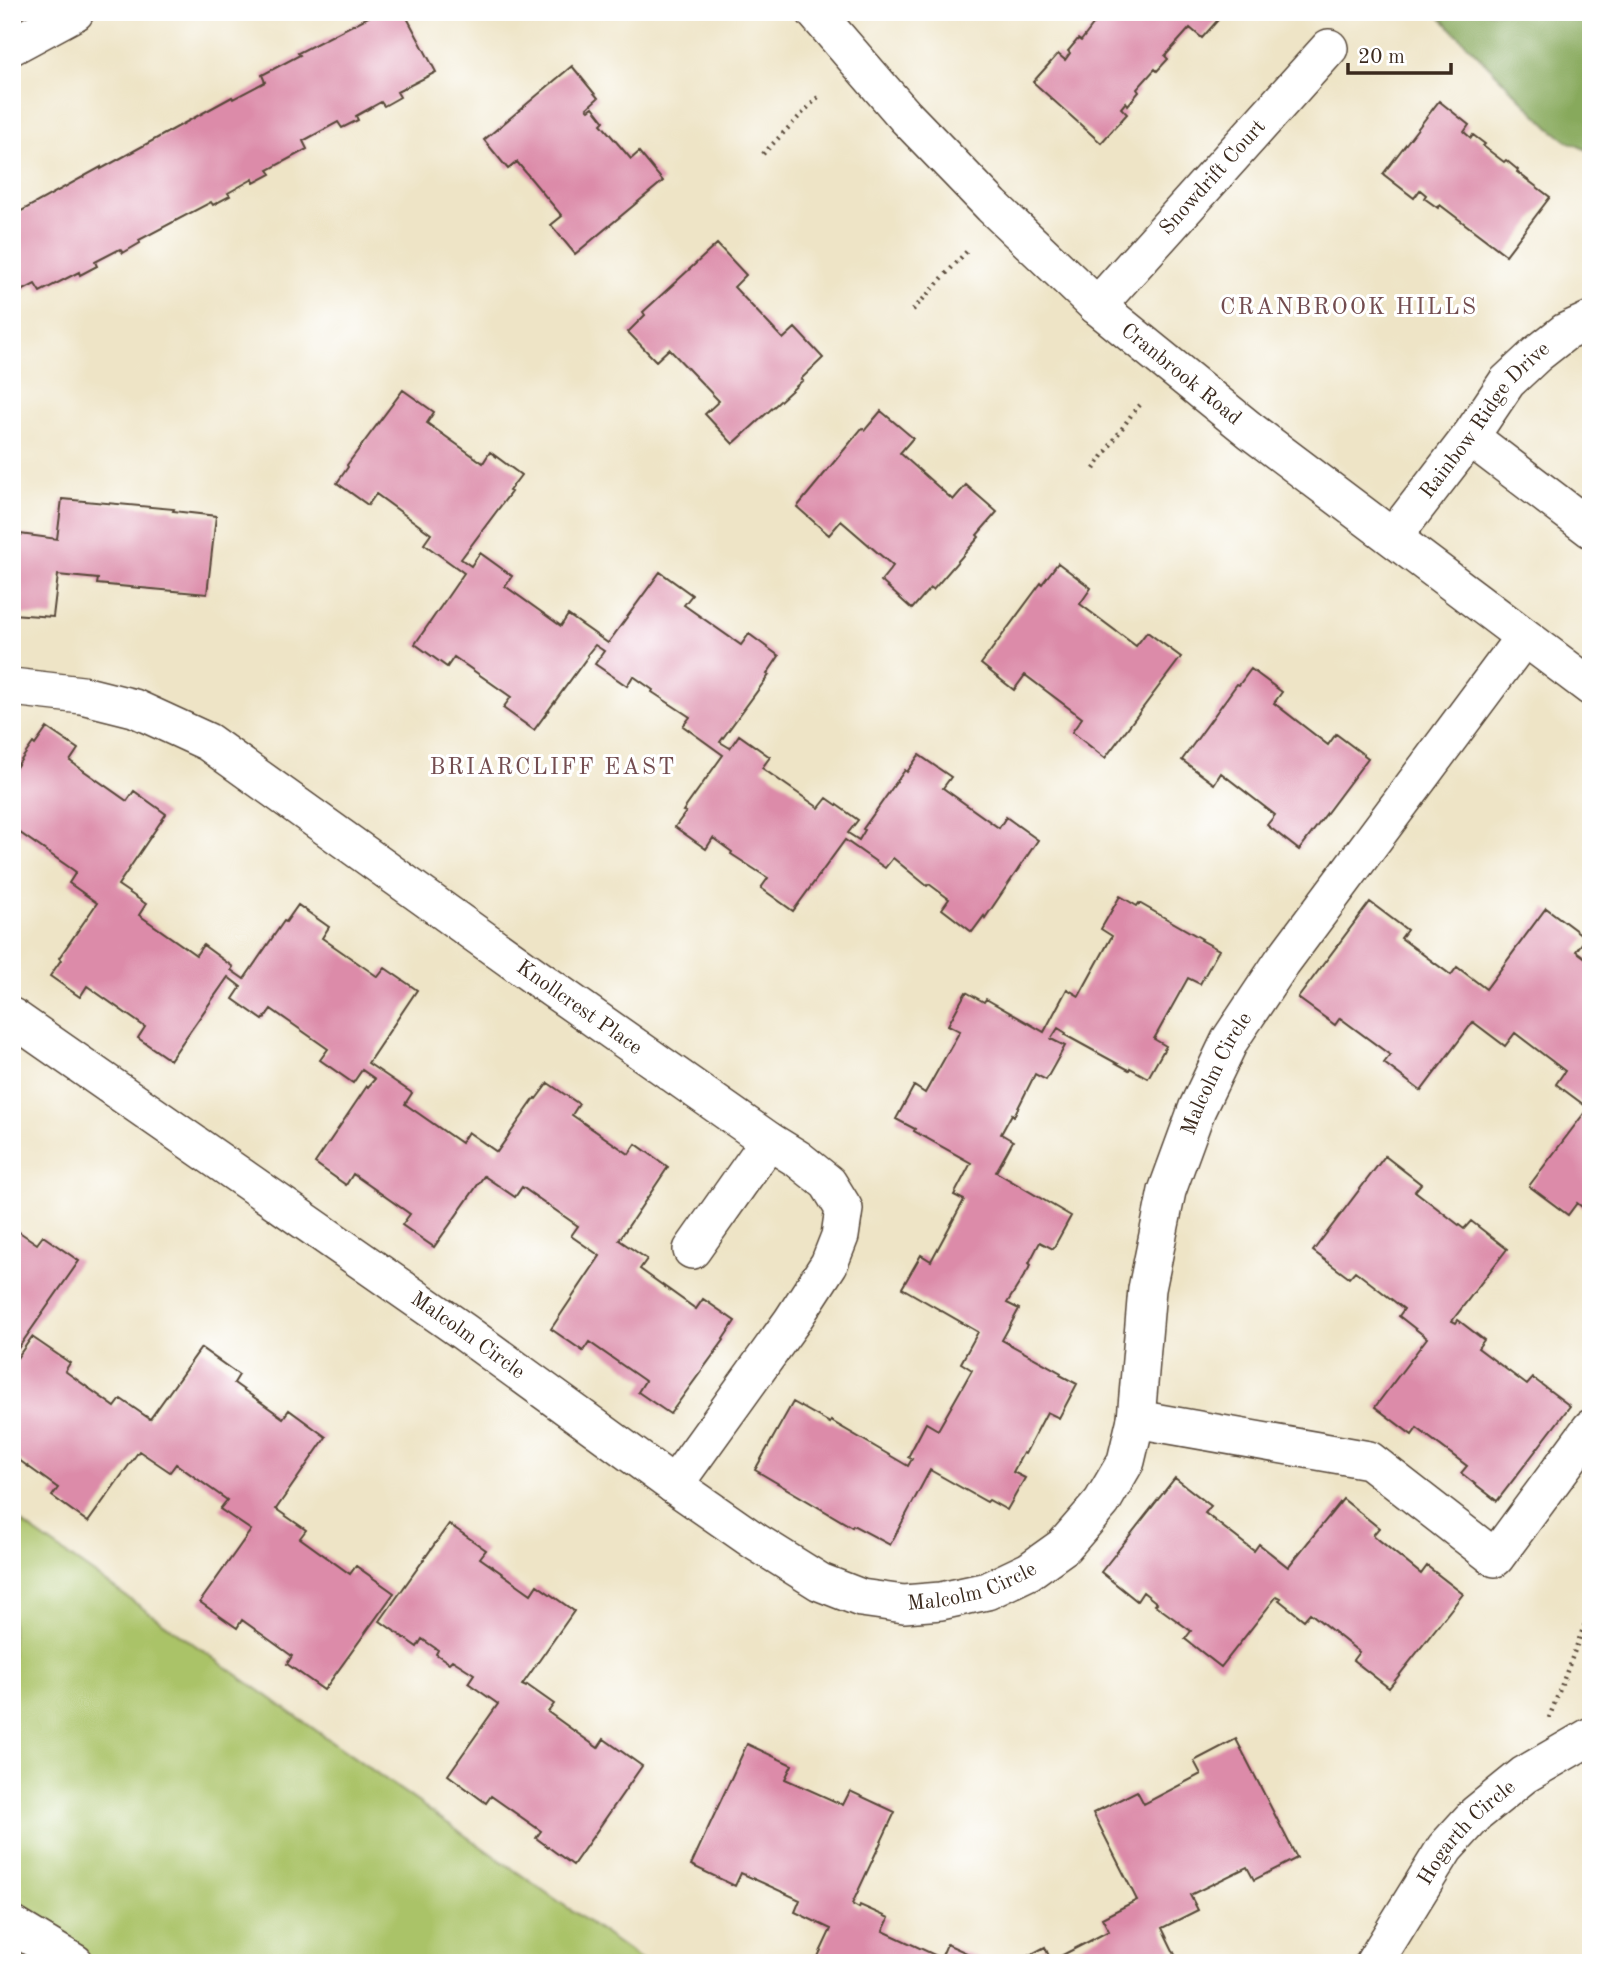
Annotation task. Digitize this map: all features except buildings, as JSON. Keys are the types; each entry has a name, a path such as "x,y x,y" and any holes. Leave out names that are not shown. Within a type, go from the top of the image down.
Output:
{"street":[{"path":"12,47 75,12"},
{"name":"Cranbrook Road","path":"815,12 905,116 992,206 1097,306 1251,431 1591,687"},
{"name":"Snowdrift Court","path":"1097,306 1329,48"},
{"name":"Rainbow Ridge Drive","path":"1393,537 1507,382 1536,354 1565,332 1591,320"},
{"path":"1469,437 1591,529"},
{"name":"Malcolm Circle","path":"12,1017 452,1324 674,1485 820,1582 861,1598 904,1604 942,1601 987,1591 1029,1571 1064,1546 1102,1502 1126,1461 1136,1419 1147,1289 1167,1191 1197,1109 1230,1040 1282,962 1524,637"},
{"name":"Knollcrest Place","path":"12,687 82,695 134,708 208,742 526,970 798,1159 828,1183 844,1209 839,1236 829,1265 674,1485"},
{"path":"692,1250 769,1141"},
{"path":"1136,1419 1369,1460 1495,1558 1591,1429"},
{"name":"Hogarth Circle","path":"1374,1963 1445,1848 1476,1814 1524,1775 1591,1736"},
{"path":"12,1925 75,1963"}],"path":[{"path":"763,154 820,95"},
{"path":"913,310 967,251"},
{"path":"1094,468 1140,405"},
{"path":"1542,1764 1546,1725 1591,1608"}],"green space":[{"path":"1435,12 1591,12 1591,152 1567,141 1550,128"},
{"path":"12,1516 646,1963 12,1963"}],"district":[{"name":"CRANBROOK HILLS","path":"1349,307"},
{"name":"BRIARCLIFF EAST","path":"553,767"}]}
